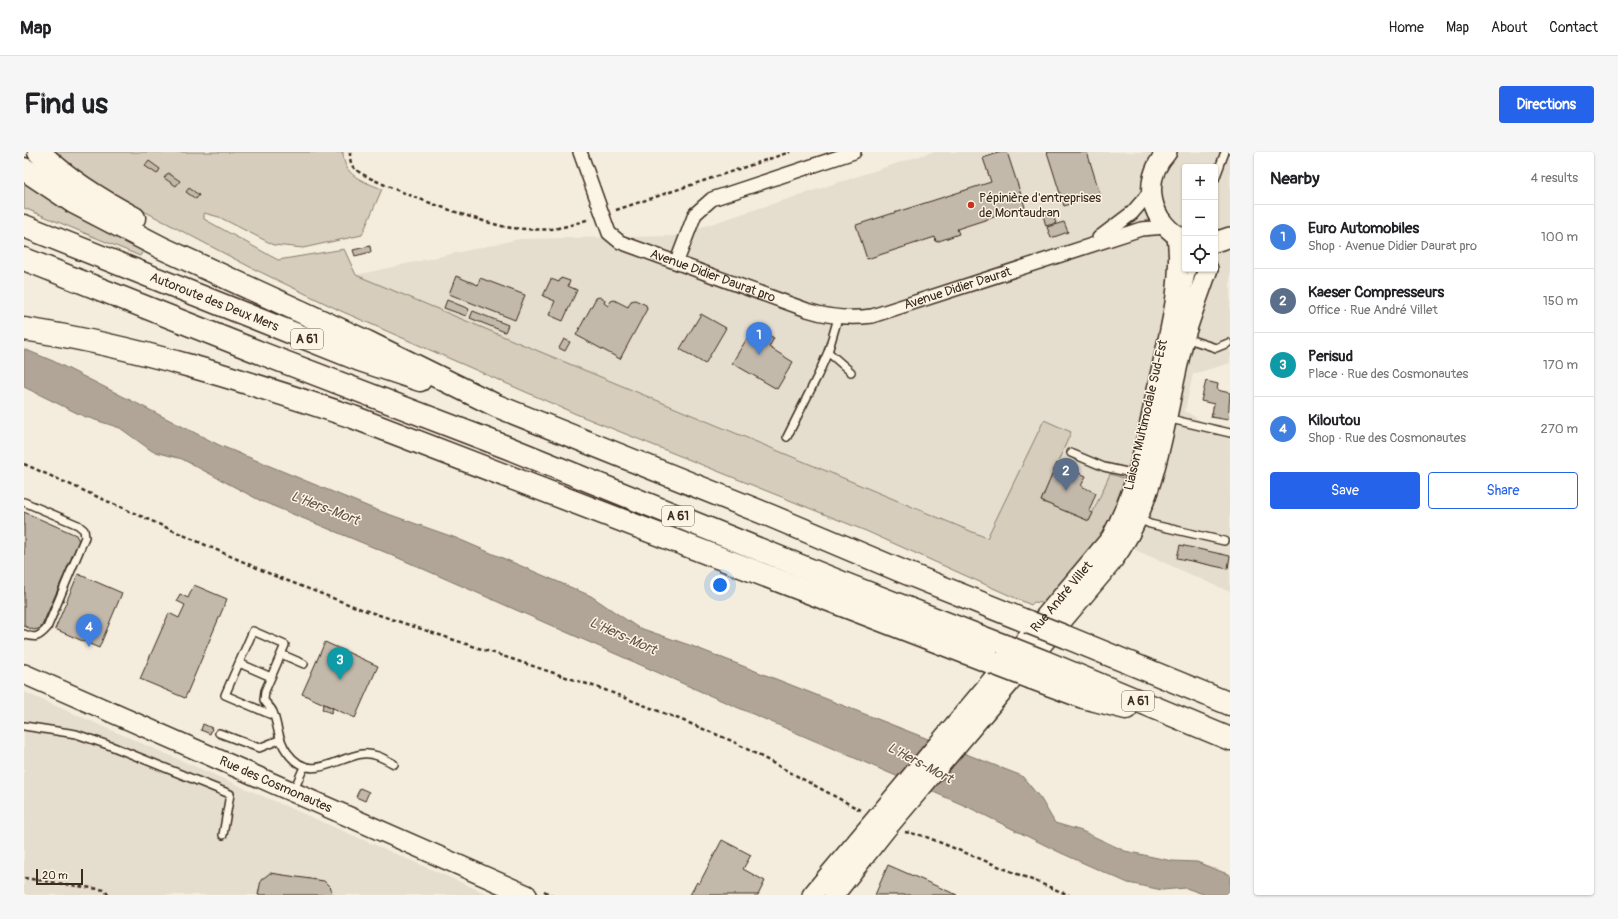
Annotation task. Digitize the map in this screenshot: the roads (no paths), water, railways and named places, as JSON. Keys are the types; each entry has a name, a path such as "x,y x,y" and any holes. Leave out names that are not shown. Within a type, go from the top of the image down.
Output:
{"highway":[{"path":"39,152 75,182 108,204 168,237 252,288"},
{"path":"24,169 99,217 162,248 367,342 498,406"},
{"name":"Autoroute des Deux Mers","path":"24,226 360,360 498,406"},
{"name":"A 61","path":"24,258 266,355 506,447 850,586 1007,646 1039,670 1204,728 1230,739"},
{"path":"24,329 161,358 263,387 353,417 993,663 1039,670"},
{"name":"A 61","path":"498,406 1028,622 1060,620 1230,704"}],"main road":[{"path":"1167,152 1156,168 1151,191 1153,204 1158,216 1176,234"},
{"name":"Rue André Villet","path":"1060,620 1111,538 1130,499 1138,474 1170,328 1178,259 1176,234"},
{"name":"Rue André Villet","path":"812,895 884,819 968,721 1122,549 1139,519 1150,490 1166,418 1181,328 1207,272"},
{"name":"Rue des Cosmonautes","path":"24,674 528,895"},
{"name":"Rue André Villet","path":"836,886 884,819"}],"street":[{"name":"Avenue Didier Daurat pro","path":"580,152 609,233 620,242 677,261 807,310 838,318"},
{"path":"677,261 695,214 712,199 854,152"},
{"name":"Avenue Didier Daurat","path":"1077,250 1114,228 1132,213 1151,191"},
{"name":"Avenue Didier Daurat","path":"838,318 872,316 1141,229 1176,234"}],"lane":[{"path":"1218,171 1225,152"},
{"name":"Liaison Multimodale Sud-Est","path":"1060,620 1105,560 1131,517 1144,482 1181,328 1191,272"},
{"path":"786,437 818,375 828,352 838,318"},
{"path":"1181,328 1216,348 1228,343"},
{"path":"828,352 851,372"},
{"path":"1166,418 1230,433"},
{"path":"1071,452 1104,467 1138,474"},
{"path":"24,502 78,525 84,530 85,537 47,628 37,637 32,638 24,634"},
{"path":"1139,519 1150,524 1224,541"},
{"path":"274,716 225,695 253,631 285,645 264,691 264,700 272,709 274,716 279,740 287,753 295,761 304,767 323,767 363,753 374,754 394,764"},
{"path":"281,654 304,664"},
{"path":"239,663 271,677"},
{"path":"24,726 76,734 111,746 230,794 223,835"},
{"path":"219,733 259,748 279,740"},
{"path":"293,792 304,767"}],"water":[{"name":"L'Hers-Mort","path":"24,349 53,361 219,445 374,509 456,538 591,596 637,627 692,646 1022,776 1041,799 1055,823 1082,831 1125,851 1172,861 1197,862 1230,875 1230,895 1206,895 1186,888 1162,890 1128,883 1061,853 968,807 711,696 387,553 261,501 182,459 152,451 120,428 83,416 24,387"}],"place":[{"name":"Pépinière d'entreprises de Montaudran","path":"971,205"},
{"name":"Euro Automobiles","path":"759,355"},
{"name":"Kaeser Compresseurs","path":"1066,491"},
{"name":"Kiloutou","path":"89,647"},
{"name":"Perisud","path":"340,680"}]}
